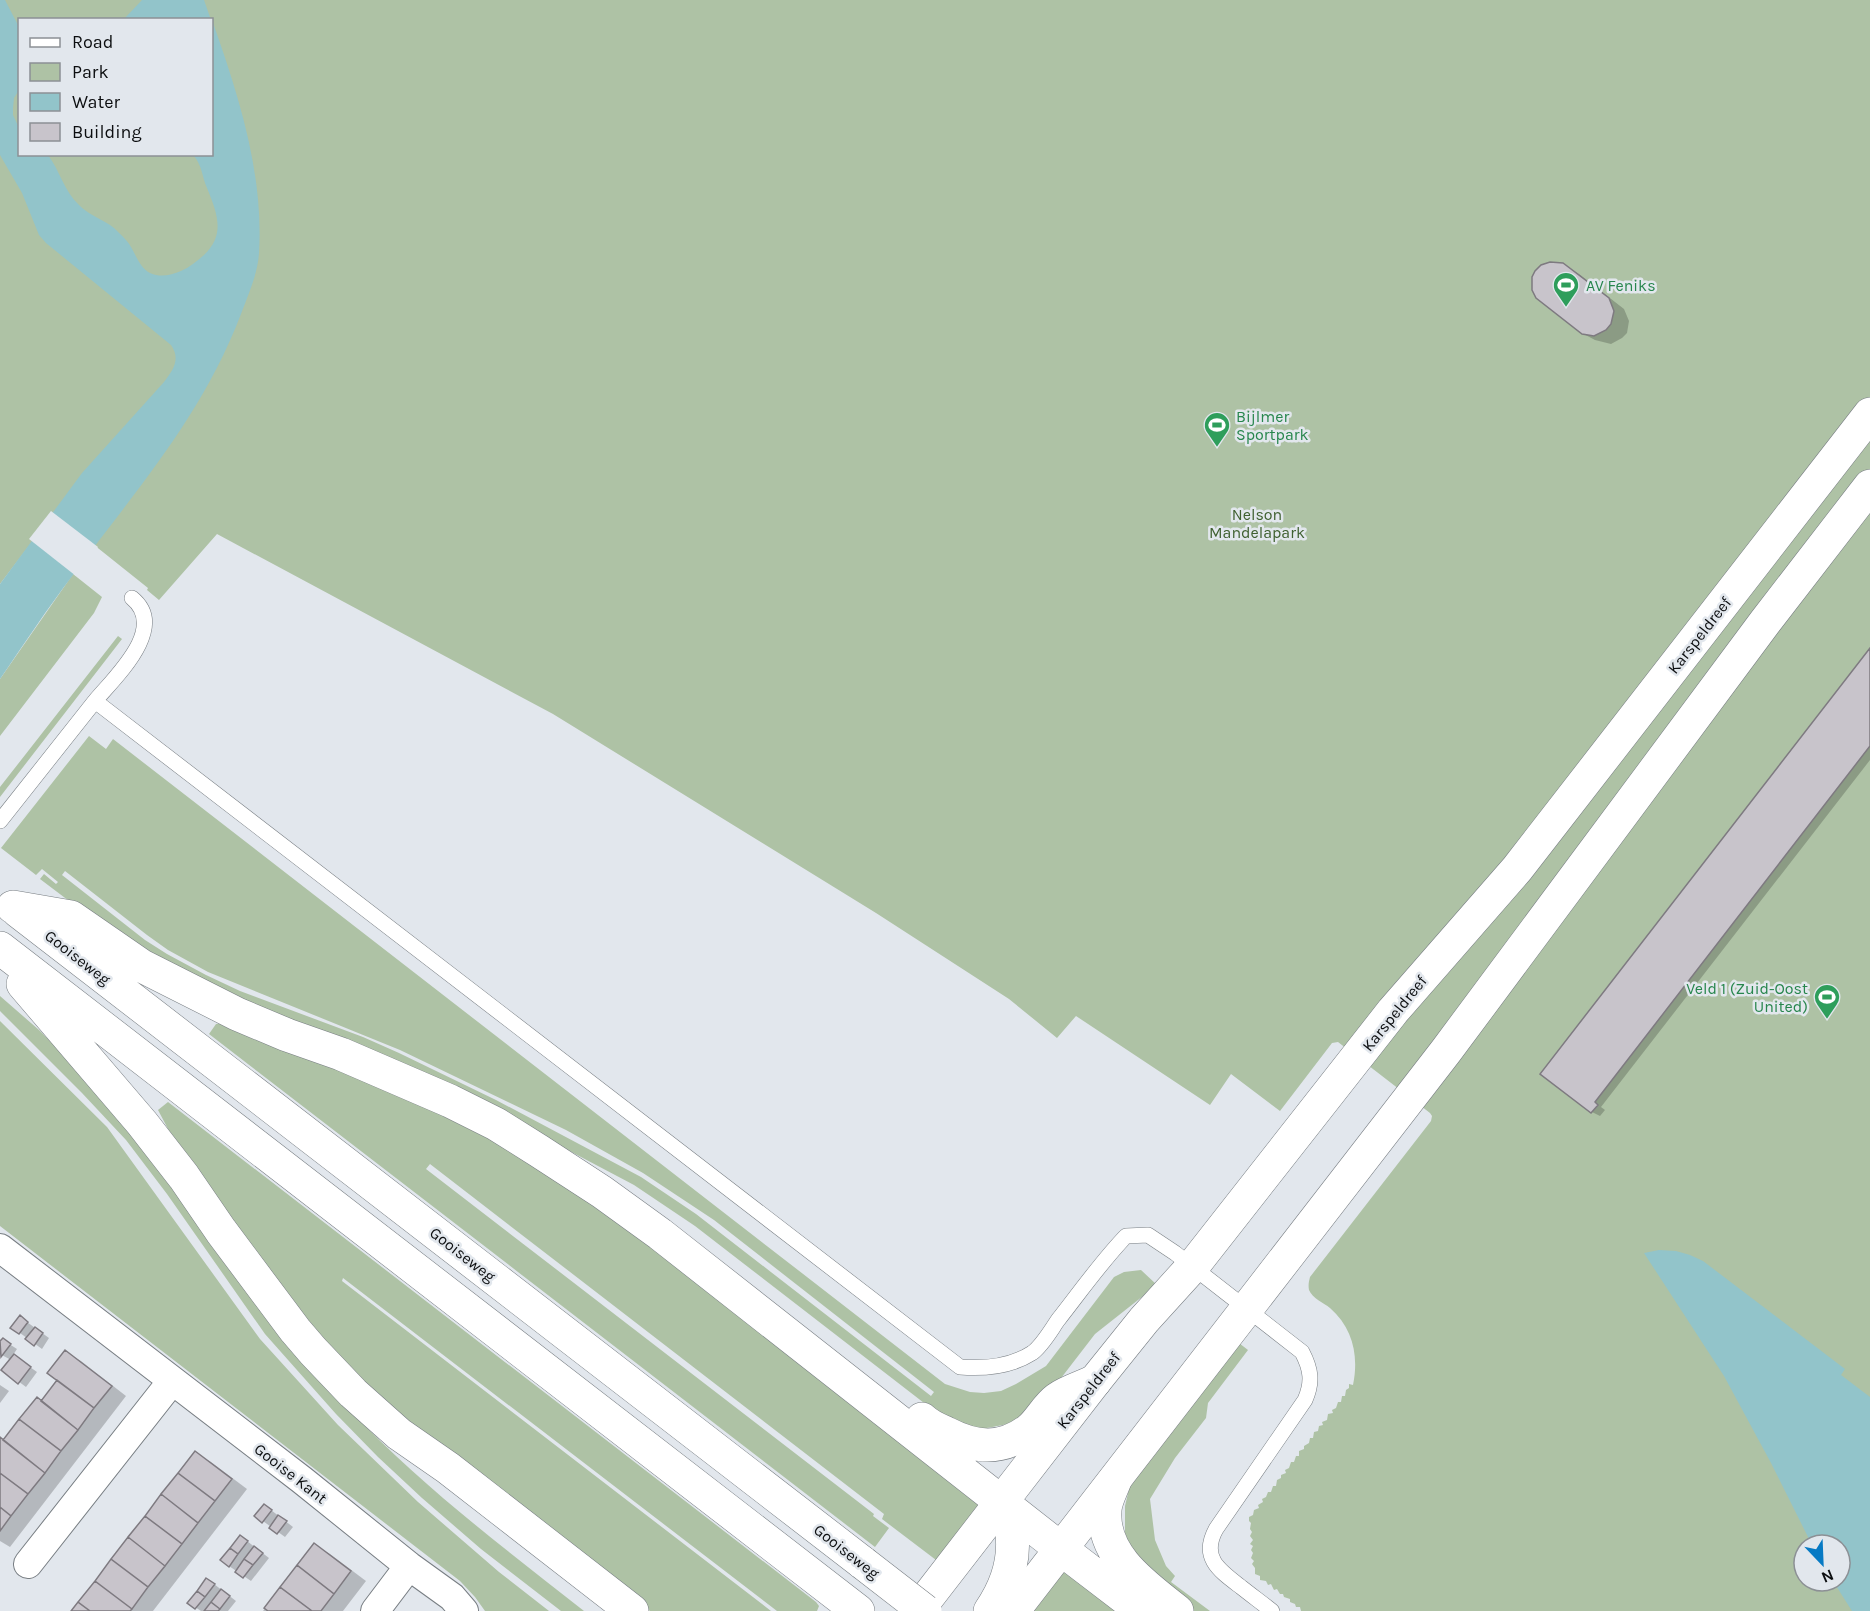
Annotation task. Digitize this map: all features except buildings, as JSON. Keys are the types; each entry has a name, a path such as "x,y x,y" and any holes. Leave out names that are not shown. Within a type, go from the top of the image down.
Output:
{"main road":[{"name":"Karspeldreef","path":"917,1611 1143,1320 1193,1266 1393,1011 1517,869 1870,414"},
{"path":"1013,1611 1446,1051 1765,622 1870,486"},
{"path":"6,902 71,917 142,966 237,1014 384,1072 496,1124 602,1192 652,1228 1142,1611"},
{"name":"Gooiseweg","path":"6,902 925,1611"},
{"path":"0,948 848,1603"},
{"path":"0,958 142,1122 277,1308 313,1351 353,1393 399,1434 448,1468 632,1611"},
{"path":"808,1350 844,1356 929,1425 968,1443 981,1446 1004,1442 1027,1431 1057,1399 1095,1381"},
{"path":"1115,1480 1104,1510 1107,1533 1115,1551 1134,1575 1177,1611"},
{"path":"990,1611 1004,1588 1011,1561 1012,1533 1001,1502"}],"street":[{"name":"Gooise Kant","path":"0,1248 452,1597 464,1611"},
{"path":"28,1564 172,1381"},
{"path":"375,1611 410,1566"}],"lane":[{"path":"0,821 94,701 139,648 145,616 140,606 132,598"},
{"path":"94,701 960,1367 995,1367 1015,1362 1034,1352 1110,1253 1126,1236 1148,1235 1193,1266 1302,1352 1309,1365 1310,1390 1305,1400 1216,1529 1210,1546 1215,1565 1222,1573 1272,1611"}],"green space":[{"name":"Nelson Mandelapark","path":"0,0 1870,0 1870,1611 1301,1611 1300,1607 1296,1607 1290,1599 1280,1594 1277,1589 1274,1590 1271,1584 1268,1585 1266,1581 1260,1580 1260,1576 1255,1574 1252,1564 1254,1561 1251,1558 1253,1546 1250,1544 1253,1540 1250,1536 1252,1532 1249,1517 1253,1515 1254,1510 1259,1508 1258,1505 1263,1502 1262,1499 1268,1492 1271,1492 1273,1486 1276,1486 1281,1475 1286,1473 1285,1470 1289,1468 1291,1462 1299,1456 1299,1451 1304,1449 1310,1438 1313,1438 1314,1432 1323,1425 1322,1422 1327,1420 1328,1414 1333,1413 1332,1410 1336,1408 1338,1402 1341,1402 1342,1396 1345,1396 1349,1384 1353,1385 1355,1364 1349,1334 1338,1316 1311,1293 1309,1290 1310,1277 1431,1121 1430,1113 1338,1042 1332,1043 1280,1111 1231,1074 1210,1105 1076,1016 1057,1038 1009,999 876,913 553,714 217,534 159,600 147,590 148,588 54,513 0,584"},
{"path":"73,574 102,597 94,613 0,736 0,679"},
{"path":"118,636 122,639 0,797 0,787"},
{"path":"89,736 106,749 113,739 945,1384 970,1392 984,1393 1001,1391 1016,1384 1046,1366 1114,1277 1124,1272 1141,1270 1157,1285 1095,1334 1048,1395 1030,1413 1008,1424 975,1428 937,1413 695,1226 634,1185 488,1108 235,1001 122,941 40,879 44,874 56,884 58,882 42,869 36,875 1,848","holes":["65,871 168,950 208,972 400,1050 566,1130 643,1173 714,1220 934,1392 931,1396 696,1214 641,1177 496,1100 399,1053 363,1037 240,991 206,975 145,940 62,875"]},
{"path":"0,996 39,1030 88,1079 350,1410 433,1490 584,1611 561,1611 481,1549 422,1498 336,1414 265,1334 167,1194 126,1140 0,1011"},
{"path":"0,1021 107,1127 260,1339 338,1425 418,1502 499,1572 549,1611 485,1611 460,1581 0,1226"},
{"path":"227,1023 480,1129 601,1206 980,1506 940,1563 882,1519 884,1514 430,1164 426,1169 874,1514 873,1516 889,1528 875,1547 209,1034 216,1024"},
{"path":"168,1102 816,1602 819,1606 817,1611 777,1611 343,1278 342,1281 771,1611 650,1611 428,1439 366,1384 295,1309 185,1161 158,1110"},
{"path":"1235,1340 1248,1350 1208,1403 1206,1418 1175,1458 1150,1499 1155,1540 1166,1566 1175,1576 1171,1582 1210,1611 1194,1611 1147,1574 1134,1557 1125,1533 1125,1506 1129,1489 1158,1440"},
{"path":"1061,1566 1127,1611 1026,1611"}],"water":[{"path":"0,0 5,0 18,25 18,92 14,98 13,115 18,126 18,156 49,156 79,205 114,228 129,244 142,267 150,273 173,274 193,264 211,247 218,223 200,166 194,156 213,156 213,23 240,105 253,164 257,193 259,253 257,268 241,314 225,351 188,419 144,482 54,601 0,679 0,584 82,473 164,382 176,360 171,345 39,235 22,193 0,155"},
{"path":"142,0 204,0 210,18 125,18"},
{"path":"1659,1250 1676,1251 1703,1261 1845,1369 1841,1375 1870,1397 1870,1611 1852,1611 1841,1593 1852,1593 1852,1533 1806,1533 1724,1376 1644,1253"}],"pier":[{"path":"51,511 98,547 76,576 29,539"}],"place":[{"name":"AV Feniks","path":"1566,308"},
{"name":"Bijlmer Sportpark","path":"1217,448"},
{"name":"Veld 1 (Zuid-Oost United)","path":"1827,1020"}]}
